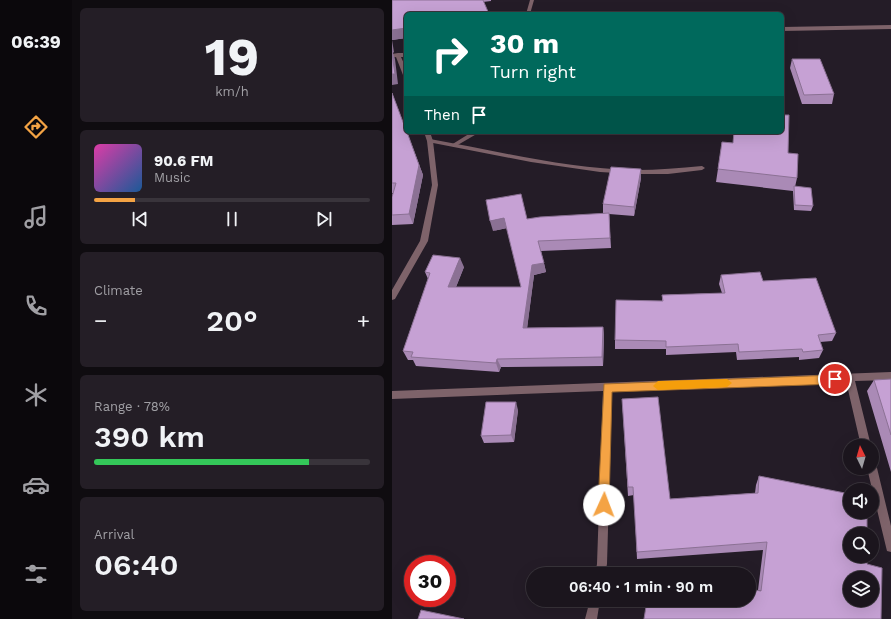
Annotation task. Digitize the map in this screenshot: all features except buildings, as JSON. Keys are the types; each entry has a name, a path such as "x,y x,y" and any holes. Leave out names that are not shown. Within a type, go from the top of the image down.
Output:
{"street":[{"path":"529,12 532,0"},
{"path":"784,30 891,27"},
{"path":"395,56 404,71"},
{"path":"392,297 424,241 435,185 430,141 428,134"},
{"path":"454,146 474,134"},
{"path":"430,141 562,164 610,170 659,172 702,168"},
{"path":"392,395 850,379 891,376"},
{"path":"850,379 864,439"},
{"path":"601,567 608,387"},
{"path":"874,475 891,547"},
{"path":"591,619 594,607"}],"slow traffic":[{"path":"658,386 727,383"}],"route":[{"path":"604,505 608,387 835,379"}]}
